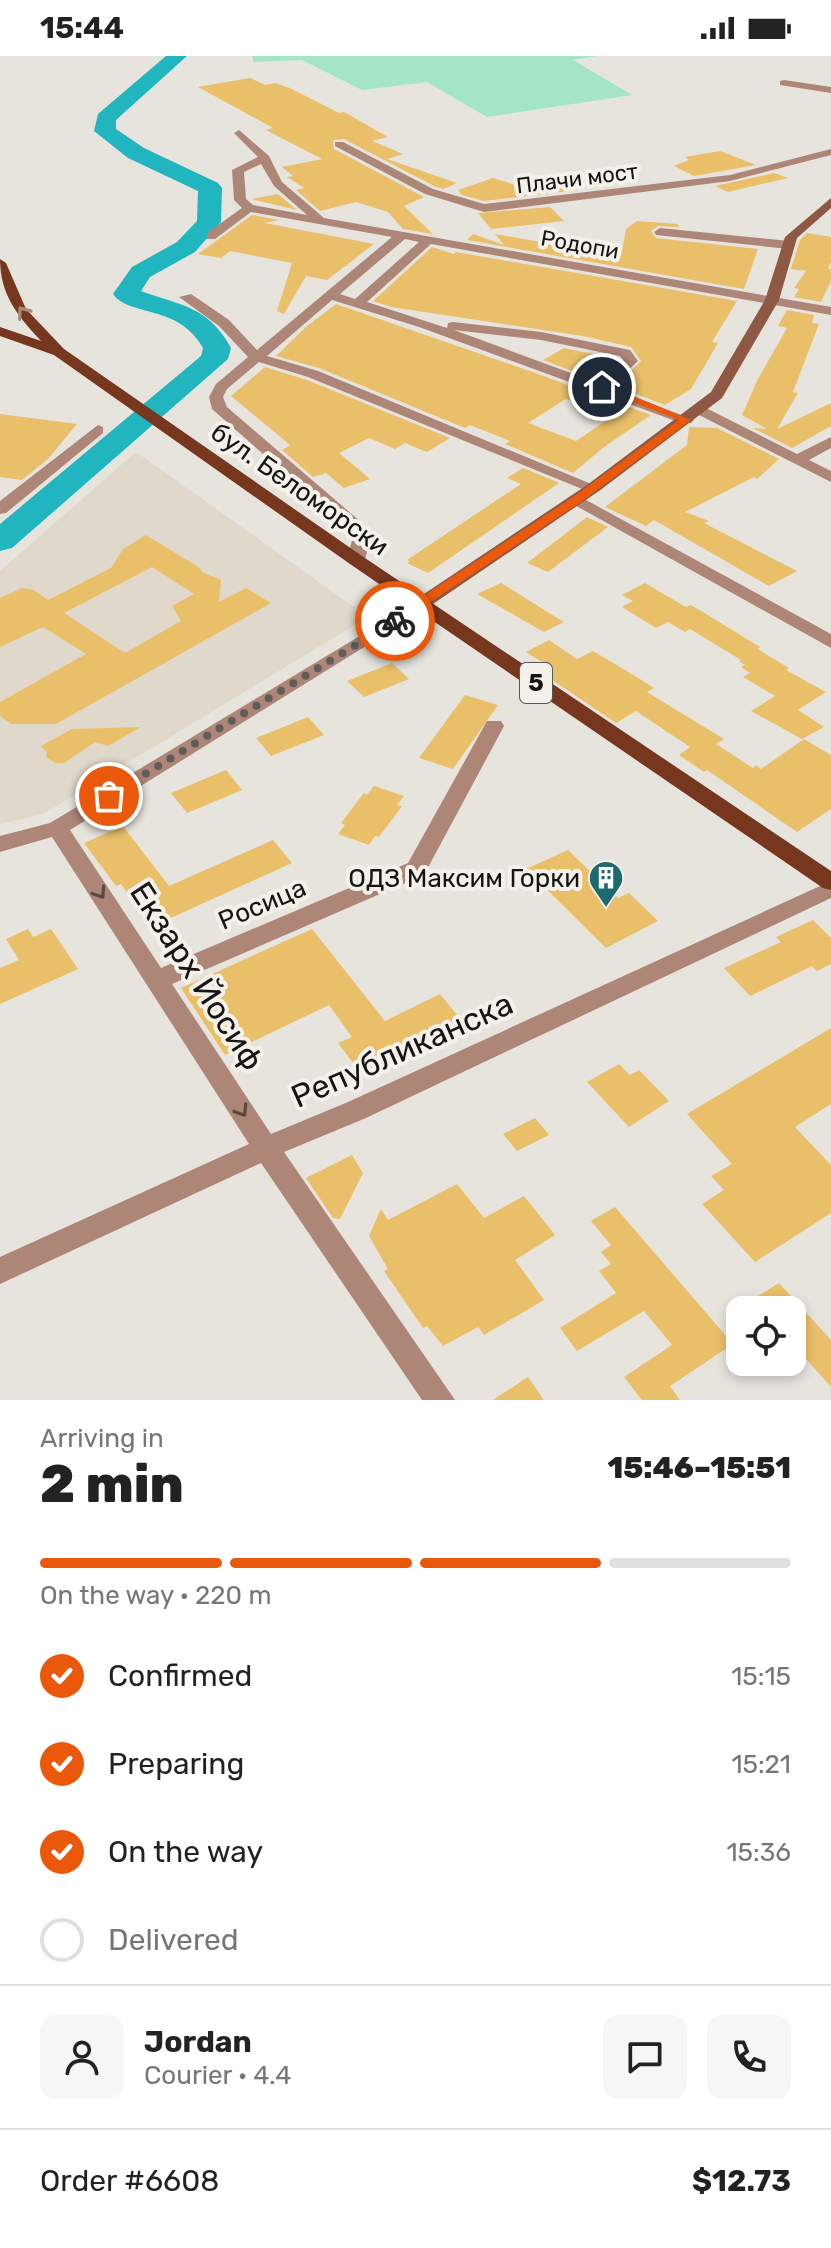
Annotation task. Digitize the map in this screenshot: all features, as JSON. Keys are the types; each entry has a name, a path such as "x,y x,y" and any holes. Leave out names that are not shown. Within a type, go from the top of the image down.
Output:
{"main road":[{"name":"бул. Беломорски","path":"1,268 20,310 59,352 356,560 831,882"},
{"name":"бул. Беломорски","path":"4,333 59,352"}],"street":[{"path":"784,83 831,90"},
{"path":"211,236 249,208 240,200 258,186 267,168 265,158 239,133"},
{"name":"Плачи мост","path":"339,144 401,178 484,208 619,194 730,178 831,152"},
{"path":"265,158 238,170 258,186 321,221"},
{"path":"0,844 57,828 421,604 577,500 693,415 717,395 731,375 772,300 789,245 797,230 831,202"},
{"name":"Родопи","path":"249,208 831,311"},
{"path":"660,232 789,245"},
{"path":"356,560 362,536 355,526 220,409 217,402 221,387 401,236"},
{"path":"359,302 427,241"},
{"path":"332,296 359,302 602,387 693,415 831,477"},
{"path":"186,297 224,323 259,358 313,374 593,488"},
{"path":"424,324 541,336 625,353 631,361 602,387"},
{"path":"0,509 98,430"},
{"path":"797,460 831,442"},
{"path":"577,500 831,642"},
{"name":"Росица","path":"157,980 416,869 494,726"},
{"name":"Екзарх Йосиф","path":"57,828 266,1148 440,1400"},
{"name":"Републиканска","path":"0,1271 831,889"}],"shaded area":[{"path":"136,452 368,617 43,814 0,824 0,571"}],"green space":[{"path":"252,56 597,56 573,60 632,95 487,117 427,82 362,90 302,60 254,62"}],"building":[{"path":"250,78 265,85 275,83 290,88 339,113 344,112 388,137 372,141 403,154 387,159 457,183 443,189 434,186 344,139 333,140 334,149 424,197 404,206 433,234 403,229 388,212 356,202 320,211 296,190 304,188 287,177 293,176 282,167 322,159 266,130 273,128 198,87"},
{"path":"720,151 756,165 694,176 674,166 689,160 685,157"},
{"path":"774,173 788,178 728,192 715,186"},
{"path":"493,178 535,191 572,185 577,190 484,201 462,195 458,190"},
{"path":"278,194 297,210 251,199"},
{"path":"550,207 564,221 491,229 478,213"},
{"path":"252,215 279,220 265,223 374,244 327,280 306,276 284,314 277,311 292,263 230,251 221,258 198,254"},
{"path":"637,221 678,224 679,227 658,226 651,231 656,238 758,249 744,289 467,240 473,234 504,245 495,234 621,256 626,229"},
{"path":"807,233 831,237 828,269 831,269 831,281 821,302 794,297 799,289 794,288 806,271 791,269 800,240"},
{"path":"432,247 454,254 737,301 712,342 718,343 691,389 665,405 616,386 641,361 631,347 583,336 391,307 373,301"},
{"path":"336,304 651,415 573,473 505,444 510,441 470,425 465,428 319,368 276,356","holes":["566,399 613,416 576,441 528,423"]},
{"path":"787,310 814,315 812,323 819,324 793,392 798,393 777,429 831,403 831,426 792,448 753,428 767,429 742,415 787,328 778,326"},
{"path":"564,348 619,360 597,380 543,360"},
{"path":"265,367 307,380 450,438 427,452 405,443 395,449 369,438 339,453 370,479 344,488 326,473 313,477 282,450 290,445 231,396"},
{"path":"0,414 77,424 48,459 22,480 0,477"},
{"path":"689,427 717,428 779,459 757,479 754,477 685,512 709,521 704,523 797,571 769,586 654,520 646,526 605,507 687,445"},
{"path":"523,468 559,483 428,573 407,563 410,561 407,560 521,484 507,478"},
{"path":"587,517 608,527 548,572 527,563"},
{"path":"146,535 202,572 221,580 219,602 246,588 271,603 56,724 11,724 0,716 0,702 86,654 43,627 0,647 0,598 22,588 34,590 48,600 111,568 123,549","holes":["152,567 194,594 172,606 181,621 125,653 64,613"]},
{"path":"501,583 564,622 544,632 477,594"},
{"path":"645,583 686,607 691,605 711,617 760,647 758,649 789,668 786,670 826,692 798,710 824,727 802,739 751,711 775,696 743,677 750,673 741,667 745,665 741,660 690,629 685,632 668,622 656,628 622,607 633,601 622,595"},
{"path":"549,640 577,659 593,651 635,676 654,688 647,692 724,739 716,744 753,768 756,765 761,769 804,739 831,755 831,809 797,832 707,770 704,772 679,755 690,747 636,711 616,723 536,669 545,664 526,652"},
{"path":"392,663 409,679 364,697 347,681"},
{"path":"465,695 498,705 453,769 419,758"},
{"path":"308,717 324,735 271,756 256,738"},
{"path":"141,727 108,746 95,742 64,763 55,763 46,757 47,752 41,746 72,729"},
{"path":"226,770 242,790 187,813 171,793"},
{"path":"374,786 404,796 397,805 402,806 379,837 375,836 369,845 338,834 345,825 341,823 364,793 367,795"},
{"path":"123,826 169,886 273,840 292,863 151,927 121,884 116,886 84,843"},
{"name":"ОДЗ Максим Горки","path":"568,850 618,898 629,893 658,921 606,948 526,869"},
{"path":"813,920 831,938 831,964 817,971 812,966 750,996 724,968 781,942 776,937"},
{"path":"28,929 33,937 51,929 78,969 0,1004 0,968 19,960 6,939"},
{"path":"312,929 385,1021 440,994 465,1025 363,1076 338,1043 352,1037 329,1005 225,1055 181,988"},
{"path":"831,1028 831,1104 795,1127 831,1165 831,1213 755,1262 702,1204 724,1190 711,1176 732,1164 687,1114"},
{"path":"619,1064 630,1075 639,1070 669,1101 629,1127 587,1082"},
{"path":"535,1118 549,1135 517,1151 503,1134"},
{"path":"352,1155 363,1173 340,1219 333,1218 306,1178"},
{"path":"457,1184 484,1218 524,1196 555,1235 515,1260 544,1300 484,1335 478,1327 443,1346 427,1326 423,1328 384,1271 388,1269 369,1236 381,1209 388,1220"},
{"path":"615,1207 726,1336 726,1349 670,1386 680,1400 642,1400 624,1377 672,1345 644,1311 577,1351 560,1328 616,1293 599,1271 611,1264 601,1252 611,1245 591,1221"},
{"path":"779,1283 791,1296 758,1296"},
{"path":"806,1313 831,1340 831,1387 806,1359"},
{"path":"528,1377 544,1400 493,1400"}],"waterway":[{"path":"0,541 214,359 217,348 214,342 190,318 163,305 126,294 141,272 186,247 209,222 210,188 136,153 105,131 105,118 177,56"}],"way so far":[{"path":"109,796 395,621"}],"place":[{"name":"ОДЗ Максим Горки","path":"606,909"}],"route":[{"path":"395,621 577,500 686,420 602,387"}]}
